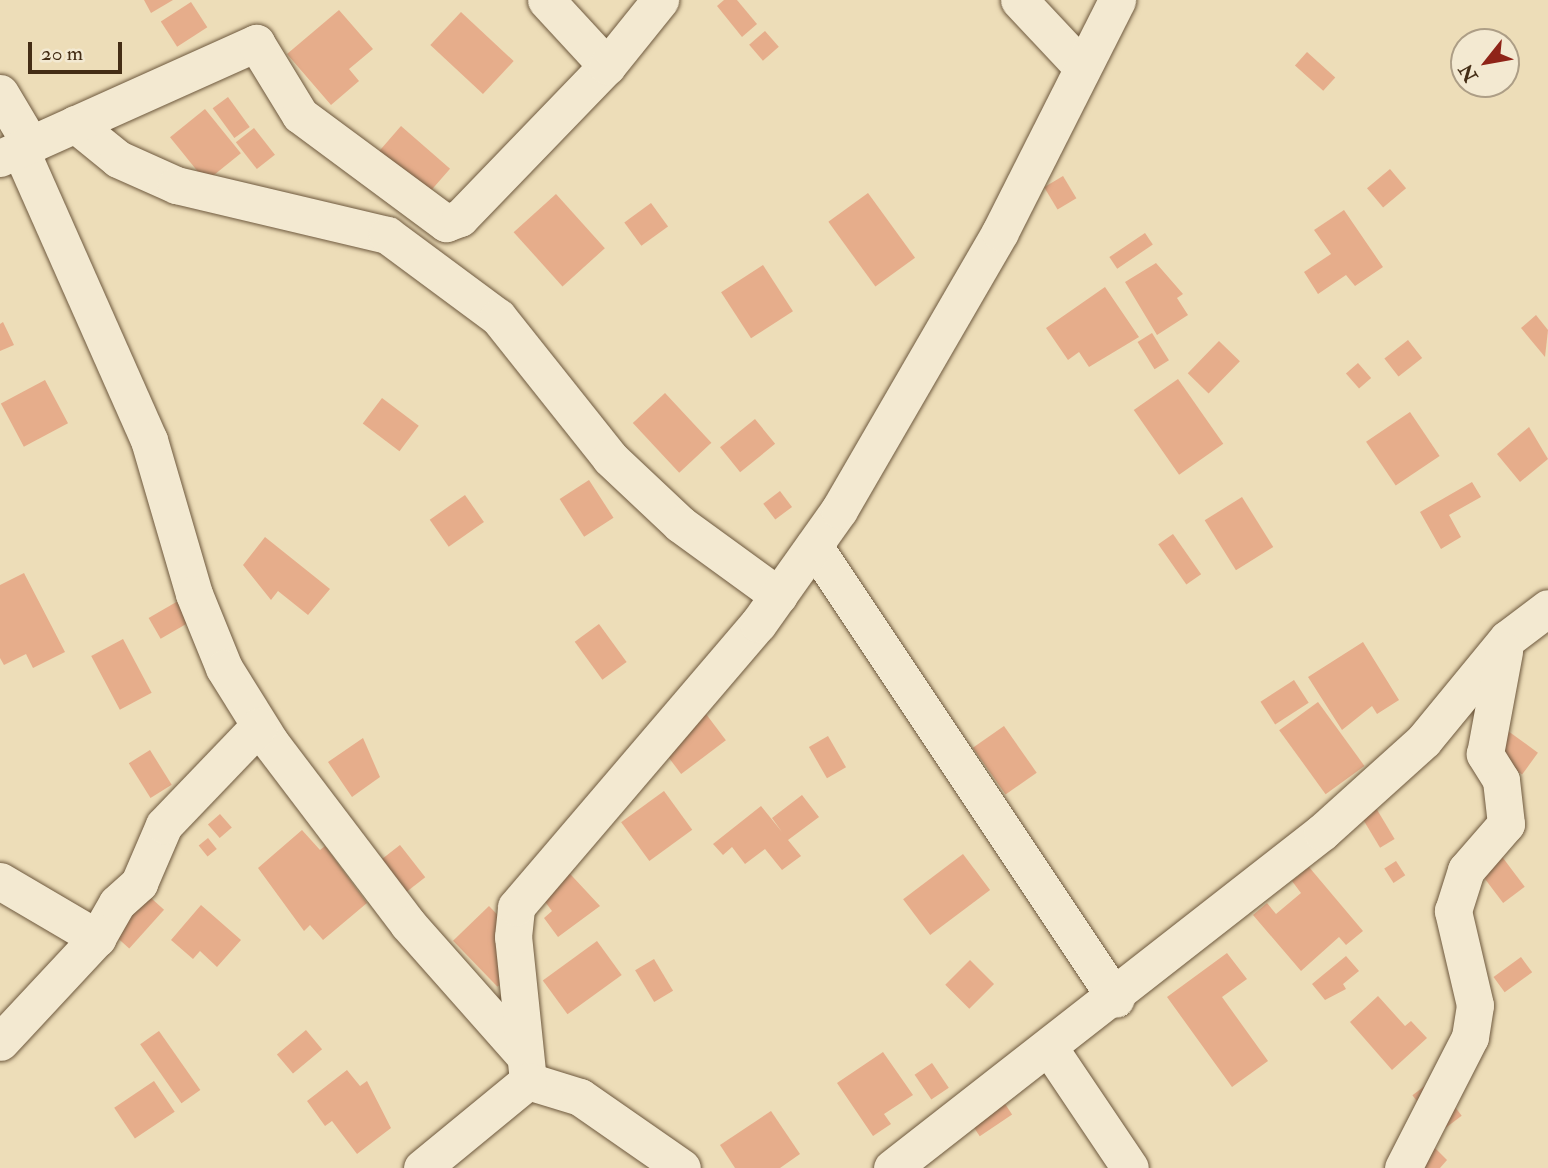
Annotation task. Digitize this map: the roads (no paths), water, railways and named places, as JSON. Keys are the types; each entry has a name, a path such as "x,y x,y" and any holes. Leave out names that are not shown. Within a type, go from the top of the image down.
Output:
{"street":[{"path":"546,0 607,66"},
{"path":"17,151 256,43 300,115 446,223 460,218 607,66 660,0"},
{"path":"1019,0 1082,67"},
{"path":"526,1068 513,937 516,907 622,789 779,596 814,545 1000,232 1117,0"},
{"path":"0,93 17,151 149,440 203,619 259,726 408,924 526,1068 580,1097 682,1168"},
{"path":"75,124 118,159 176,185 387,235 498,317 610,458 680,524 779,596"},
{"path":"814,545 1116,999"},
{"path":"892,1168 1116,999 1424,740 1507,639 1548,608"},
{"path":"1404,1168 1470,1037 1475,1005 1453,911 1466,870 1506,824 1501,780 1485,754 1507,639"},
{"path":"0,1042 97,938 117,903 139,883 164,825 259,726"},
{"path":"0,881 97,938"},
{"path":"1050,1049 1130,1168"},
{"path":"422,1168 526,1068"}]}
